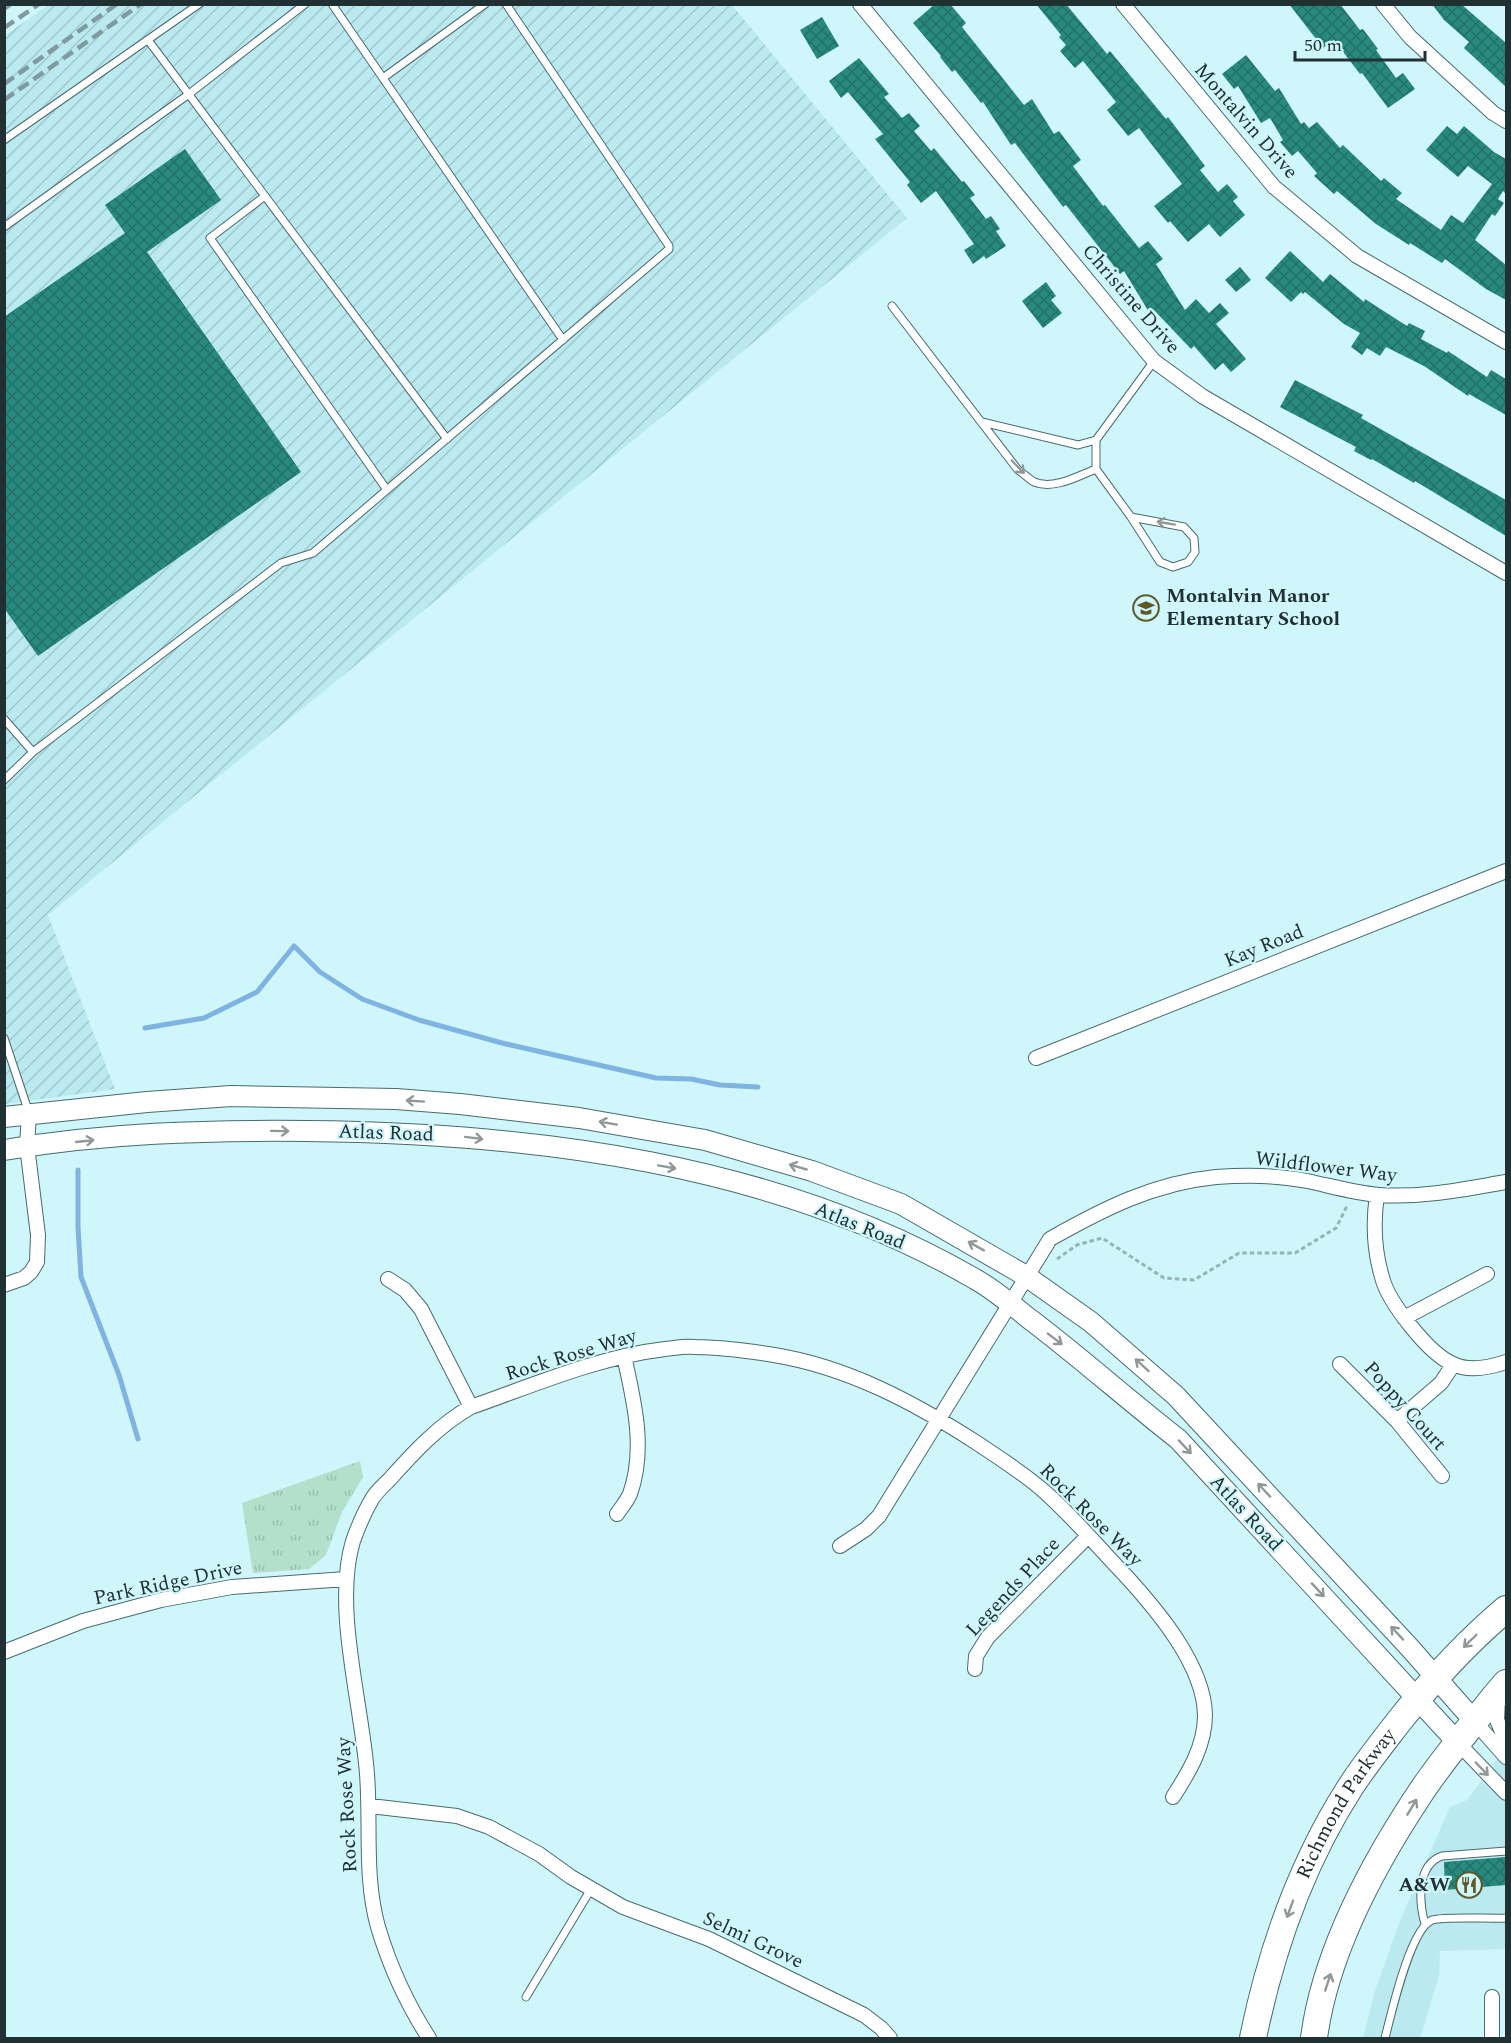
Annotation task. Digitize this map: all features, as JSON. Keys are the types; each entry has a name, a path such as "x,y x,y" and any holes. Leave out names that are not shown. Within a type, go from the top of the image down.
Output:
{"highway":[{"name":"Richmond Parkway","path":"1253,2038 1263,1990 1290,1908 1310,1860 1342,1800 1364,1766 1418,1698 1468,1643 1506,1608"},
{"path":"1314,2038 1318,2012 1343,1936 1376,1867 1419,1794 1503,1687"}],"street":[{"name":"Christine Drive","path":"860,4 1154,360 1202,396 1506,573"},
{"name":"Montalvin Drive","path":"1123,4 1274,187 1357,256 1506,342"},
{"path":"1383,4 1410,37 1492,113 1506,121"},
{"name":"Kay Road","path":"1036,1058 1506,871"},
{"name":"Atlas Road","path":"4,1117 231,1096 460,1104 579,1118 705,1140 812,1171 901,1204 1031,1269 1176,1395 1436,1677 1506,1758"},
{"path":"4,1285 24,1278 37,1262 38,1235 27,1146 29,1113"},
{"name":"Atlas Road","path":"4,1150 150,1134 232,1130 395,1132 457,1136 574,1150 698,1172 832,1212 887,1234 977,1280 1083,1360 1140,1410 1178,1439 1506,1793"},
{"name":"Wildflower Way","path":"840,1546 866,1529 879,1516 1050,1239 1123,1200 1162,1188 1215,1178 1263,1176 1305,1181 1377,1195 1419,1195 1506,1182"},
{"path":"1377,1195 1374,1215 1375,1239 1382,1279 1404,1318 1429,1347 1453,1365 1474,1368 1506,1362"},
{"path":"1404,1318 1487,1274"},
{"path":"388,1280 405,1290 421,1309 471,1407"},
{"name":"Rock Rose Way","path":"429,2038 415,2016 393,1970 378,1926 370,1883 367,1838 370,1806 364,1741 348,1632 346,1579 354,1540 372,1498 432,1436 457,1414 588,1366 624,1356 694,1346 774,1355 823,1366 857,1378 940,1419 999,1457 1046,1493 1149,1601 1188,1659 1200,1686 1205,1715 1200,1746 1193,1766 1173,1797"},
{"path":"617,1514 629,1497 638,1447 634,1400 624,1356"},
{"name":"Poppy Court","path":"1340,1364 1397,1421 1442,1476"},
{"path":"1397,1421 1440,1383 1453,1365"},
{"name":"Legends Place","path":"975,1669 976,1656 988,1637 1088,1536"},
{"name":"Park Ridge Drive","path":"4,1652 83,1621 161,1600 232,1587 346,1579"},
{"path":"1503,1687 1496,1714 1506,1741"},
{"name":"Selmi Grove","path":"370,1806 458,1816 489,1827 539,1854 623,1907 709,1939 864,2015 890,2038"},
{"path":"1492,1997 1492,2038"}],"lane":[{"path":"4,141 199,4"},
{"path":"4,227 189,94 305,4"},
{"path":"332,4 563,340"},
{"path":"383,78 485,4"},
{"path":"4,780 33,752 281,563 313,553 669,249 506,4"},
{"path":"148,40 447,439"},
{"path":"265,196 210,238 387,490"},
{"path":"892,306 1018,470 1034,482 1049,484 1064,482 1096,469"},
{"path":"1131,518 1184,527 1194,538 1195,552 1188,562 1173,567 1160,562 1096,469 1096,440 1154,360"},
{"path":"982,422 1078,445 1096,440"},
{"path":"4,719 33,752"},
{"path":"4,1038 29,1113"},
{"path":"1425,1924 1421,1893 1428,1867 1433,1859 1442,1856 1506,1851"},
{"path":"526,1997 591,1888"},
{"path":"1386,2038 1396,1995 1411,1950 1425,1924 1438,1919 1506,1918"}],"path":[{"path":"1031,1269 1050,1272 1054,1261 1077,1245 1102,1238 1164,1278 1194,1280 1239,1252 1295,1253 1336,1228 1355,1191"}],"shaded area":[{"path":"50,4 732,5 907,218 48,915 115,1089 5,1104 4,36"},
{"path":"1506,1747 1506,1949 1440,1951 1439,1976 1420,2038 1363,2038 1375,1991 1400,1921 1450,1807 1467,1800"}],"green space":[{"path":"360,1461 363,1477 342,1512 326,1555 309,1569 253,1573 242,1503"}],"building":[{"path":"935,4 950,4 966,23 962,27 1024,105 1032,99 1054,134 1059,131 1081,160 1073,166 1103,206 1105,205 1139,248 1148,241 1163,259 1156,264 1185,310 1196,299 1209,313 1220,303 1229,313 1216,324 1246,359 1231,372 1223,363 1215,370 1194,346 1191,349 1153,309 1149,312 1124,271 1120,274 1066,205 1063,207 1015,143 1011,145 983,102 981,103 955,70 952,72 913,23"},
{"path":"1036,4 1066,4 1107,54 1110,51 1166,119 1168,117 1205,166 1200,170 1218,192 1227,184 1238,197 1233,201 1245,215 1220,237 1209,224 1188,242 1170,221 1168,223 1154,206 1182,184 1139,128 1128,136 1107,110 1116,102 1083,61 1075,68 1060,51 1066,45 1059,37 1061,35"},
{"path":"1289,4 1340,4 1360,30 1363,29 1396,78 1403,73 1415,89 1388,108 1334,40 1323,48"},
{"path":"1432,4 1461,4 1506,43 1506,87 1464,48 1469,42 1444,20"},
{"path":"822,17 839,46 817,59 800,30"},
{"path":"1246,55 1275,91 1279,88 1301,124 1304,122 1309,128 1317,122 1340,148 1343,145 1381,181 1384,178 1402,193 1396,199 1441,230 1451,215 1463,223 1492,184 1468,166 1458,177 1426,150 1447,126 1457,134 1464,126 1494,152 1506,159 1506,194 1503,191 1498,199 1504,203 1495,216 1492,214 1475,240 1506,265 1506,300 1486,289 1445,259 1442,263 1376,224 1337,191 1334,194 1314,176 1317,173 1298,151 1292,156 1280,142 1283,140 1270,118 1261,123 1238,86 1234,89 1222,74"},
{"path":"859,58 889,94 884,97 902,118 909,113 920,126 914,131 931,151 934,148 975,195 970,198 986,219 991,216 1000,229 996,231 1006,246 986,259 984,256 973,264 964,250 974,244 936,191 921,203 907,185 910,182 875,139 883,134 848,92 841,98 829,81"},
{"path":"185,149 221,200 147,252 301,472 38,656 4,608 4,317 125,233 105,205"},
{"path":"1290,251 1323,282 1330,274 1364,302 1365,299 1407,326 1409,323 1425,331 1421,339 1447,353 1448,351 1487,377 1491,370 1506,379 1506,415 1469,394 1468,396 1424,366 1386,347 1380,356 1367,348 1362,355 1351,347 1360,333 1344,324 1305,292 1303,294 1301,292 1291,302 1265,278"},
{"path":"1240,267 1251,280 1236,292 1225,280"},
{"path":"1046,282 1056,296 1051,300 1062,313 1043,328 1022,301"},
{"path":"1295,380 1363,415 1361,418 1506,500 1506,536 1415,481 1414,483 1354,451 1356,447 1280,407"},
{"path":"1506,1857 1506,1885 1445,1890 1444,1862"}],"waterway":[{"path":"145,1028 204,1018 257,992 294,946 320,972 362,999 419,1020 502,1043 656,1078 691,1079 720,1085 758,1087"},
{"path":"78,1170 81,1277 119,1375 138,1439"}],"railway":[{"path":"4,9 11,4"},
{"path":"4,28 39,4"},
{"path":"4,84 117,4"},
{"path":"4,100 141,4"}],"place":[{"name":"Montalvin Manor Elementary School","path":"1146,608"},
{"name":"A&W","path":"1469,1885"}]}
